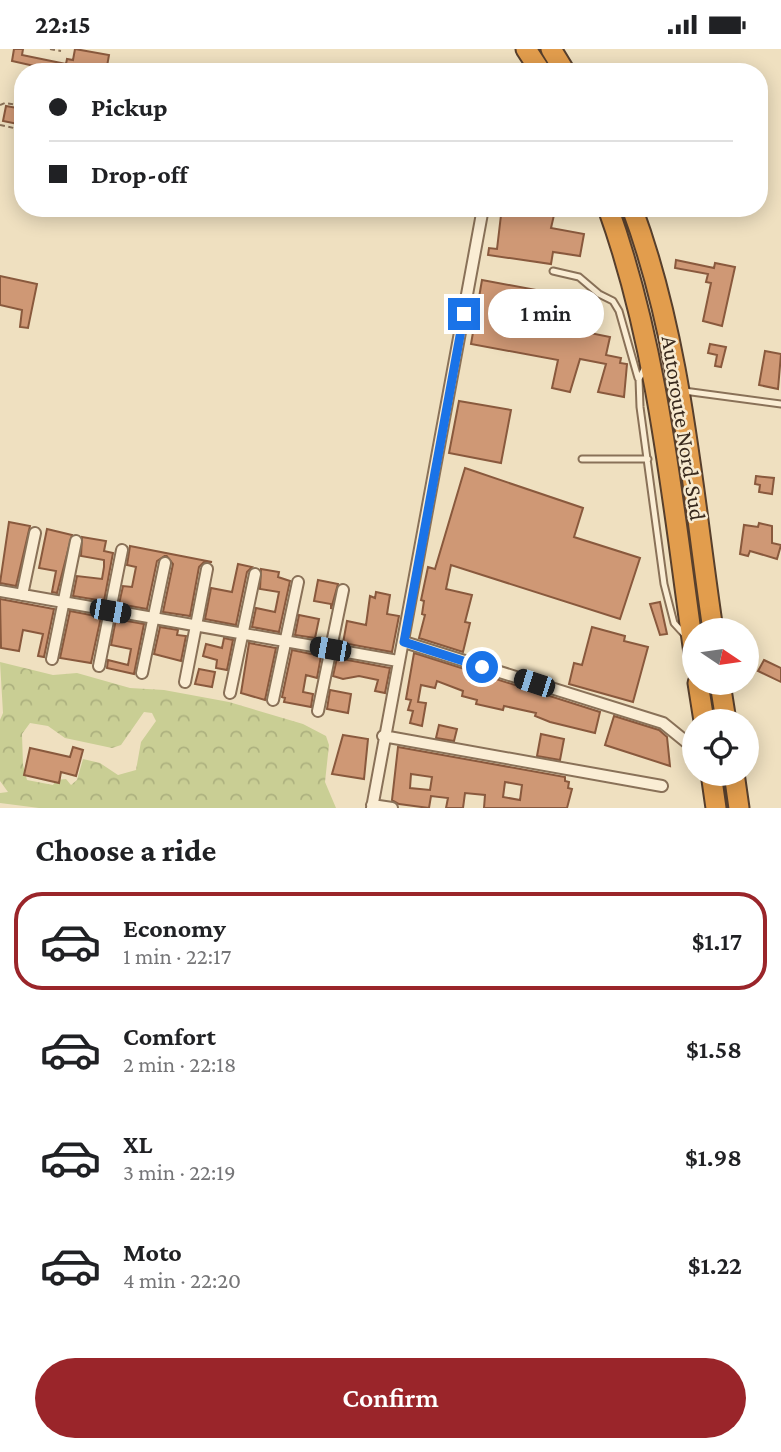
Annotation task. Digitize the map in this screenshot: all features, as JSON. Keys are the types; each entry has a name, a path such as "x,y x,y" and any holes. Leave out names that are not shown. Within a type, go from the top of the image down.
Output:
{"highway":[{"name":"Autoroute Nord-Sud","path":"611,217 634,288 650,358 688,618"},
{"name":"Autoroute Nord-Sud","path":"635,217 657,284 677,390 711,618"},
{"path":"713,786 716,808"},
{"path":"736,786 739,808"}],"street":[{"path":"392,808 372,807 383,736 404,642 481,217"},
{"path":"22,595 35,533"},
{"path":"52,659 76,541"},
{"path":"99,666 122,550"},
{"path":"142,673 164,563"},
{"path":"185,682 207,569"},
{"path":"230,693 255,575"},
{"path":"273,700 298,582"},
{"path":"318,711 342,590"},
{"path":"0,591 398,661"},
{"path":"404,642 663,723 682,738"},
{"path":"383,736 662,786"}],"lane":[{"path":"553,271 579,277 599,294 613,300 619,311 639,379 664,584 674,622 682,634"},
{"path":"639,379 650,358"},
{"path":"677,390 781,404"},
{"path":"582,459 648,459"}],"path":[{"path":"50,49 61,51"}],"green space":[{"path":"0,662 53,675 77,673 130,688 164,690 229,702 303,724 326,736 329,745 325,782 336,808 39,808 0,803 0,793 8,792 0,781 0,720 3,713","holes":["144,712 152,713 156,721 141,742 136,770 118,775 100,763 83,759 77,780 71,785 66,779 56,780 53,785 27,780 23,765 22,734 30,723 48,726 65,738 112,748 121,745"]}],"building":[{"path":"14,49 23,49 22,55 61,63 21,63 12,61"},
{"path":"75,49 109,55 108,63 66,63 67,59 73,60"},
{"path":"6,106 14,107 14,123 3,121"},
{"path":"501,217 554,217 551,228 584,234 580,256 553,252 551,264 488,255 489,248 497,249"},
{"path":"676,260 714,268 715,263 735,267 722,326 703,321 711,283 706,282 708,274 675,268"},
{"path":"0,276 37,284 28,328 20,327 22,310 0,305"},
{"path":"482,280 590,300 585,332 610,337 606,355 621,358 620,363 627,364 624,397 598,392 606,364 580,359 570,392 552,388 558,360 471,344"},
{"path":"710,344 726,347 721,367 715,366 717,355 708,353"},
{"path":"765,351 781,354 778,389 759,385"},
{"path":"459,401 511,410 501,463 449,453"},
{"path":"465,468 583,508 574,537 640,558 620,619 451,565 446,589 472,595 465,622 470,623 463,652 419,638 425,615 422,614 424,601 421,600 428,567 435,569"},
{"path":"756,476 774,478 772,494 759,492 760,485 755,484"},
{"path":"9,522 30,526 16,586 0,583"},
{"path":"759,523 772,526 772,543 781,545 777,559 750,551 748,556 740,554 744,525 758,527"},
{"path":"47,529 72,535 57,593 52,592 56,571 39,568"},
{"path":"82,537 106,541 104,551 113,553 104,601 73,596 77,576 102,579 104,567 104,560 81,556"},
{"path":"130,546 212,562 204,562 199,567 190,616 163,612 173,564 166,555 157,561 147,609 119,604 123,586 132,587 136,567 127,565"},
{"path":"238,564 252,567 247,572 236,625 205,619 211,588 232,592"},
{"path":"261,569 279,572 278,577 290,581 279,632 252,627 256,608 275,612 279,592 260,589"},
{"path":"318,580 338,584 331,609 331,604 314,601"},
{"path":"376,592 390,595 387,614 399,616 392,652 343,643 347,621 366,625 370,596 375,598"},
{"path":"0,599 54,609 44,657 38,656 43,634 23,630 19,651 1,648"},
{"path":"660,602 667,634 660,635 650,604"},
{"path":"70,611 101,617 91,663 60,658"},
{"path":"299,615 319,619 315,638 295,635"},
{"path":"116,619 144,624 134,674 107,668 108,660 128,665 131,649 111,645"},
{"path":"160,627 178,630 177,635 186,636 181,661 154,654"},
{"path":"592,627 625,636 624,641 648,647 633,702 569,684 574,663 582,665"},
{"path":"224,638 233,640 227,670 216,668 217,660 203,656 206,644 222,648"},
{"path":"249,643 276,648 265,700 241,693"},
{"path":"292,650 321,656 317,678 306,675 303,692 313,694 311,707 284,702 285,698 282,697"},
{"path":"414,653 600,712 595,733 550,722 535,716 536,713 504,706 503,710 476,704 477,700 462,696 463,691 437,681 435,688 421,685 418,702 426,703 422,726 410,723 413,711 408,710 411,700 406,699"},
{"path":"337,658 390,668 385,693 375,691 378,680 359,676 343,679 333,676"},
{"path":"764,660 781,668 781,682 760,672"},
{"path":"199,669 215,672 212,687 195,684"},
{"path":"330,690 351,694 348,713 327,709"},
{"path":"614,716 659,730 667,737 670,766 605,745"},
{"path":"439,725 457,729 454,741 436,738"},
{"path":"541,734 564,739 560,760 537,756"},
{"path":"343,735 368,739 364,779 332,774"},
{"path":"73,747 83,750 76,776 61,772 59,783 24,775 30,748 70,757"},
{"path":"398,747 565,777 565,781 569,782 568,788 572,789 567,808 484,808 485,795 465,793 463,808 446,808 448,798 431,796 429,808 399,804 392,800","holes":["411,774 432,777 430,790 410,788","505,782 522,785 520,800 503,797"]}],"route":[{"path":"464,314 404,642 482,667"}]}
